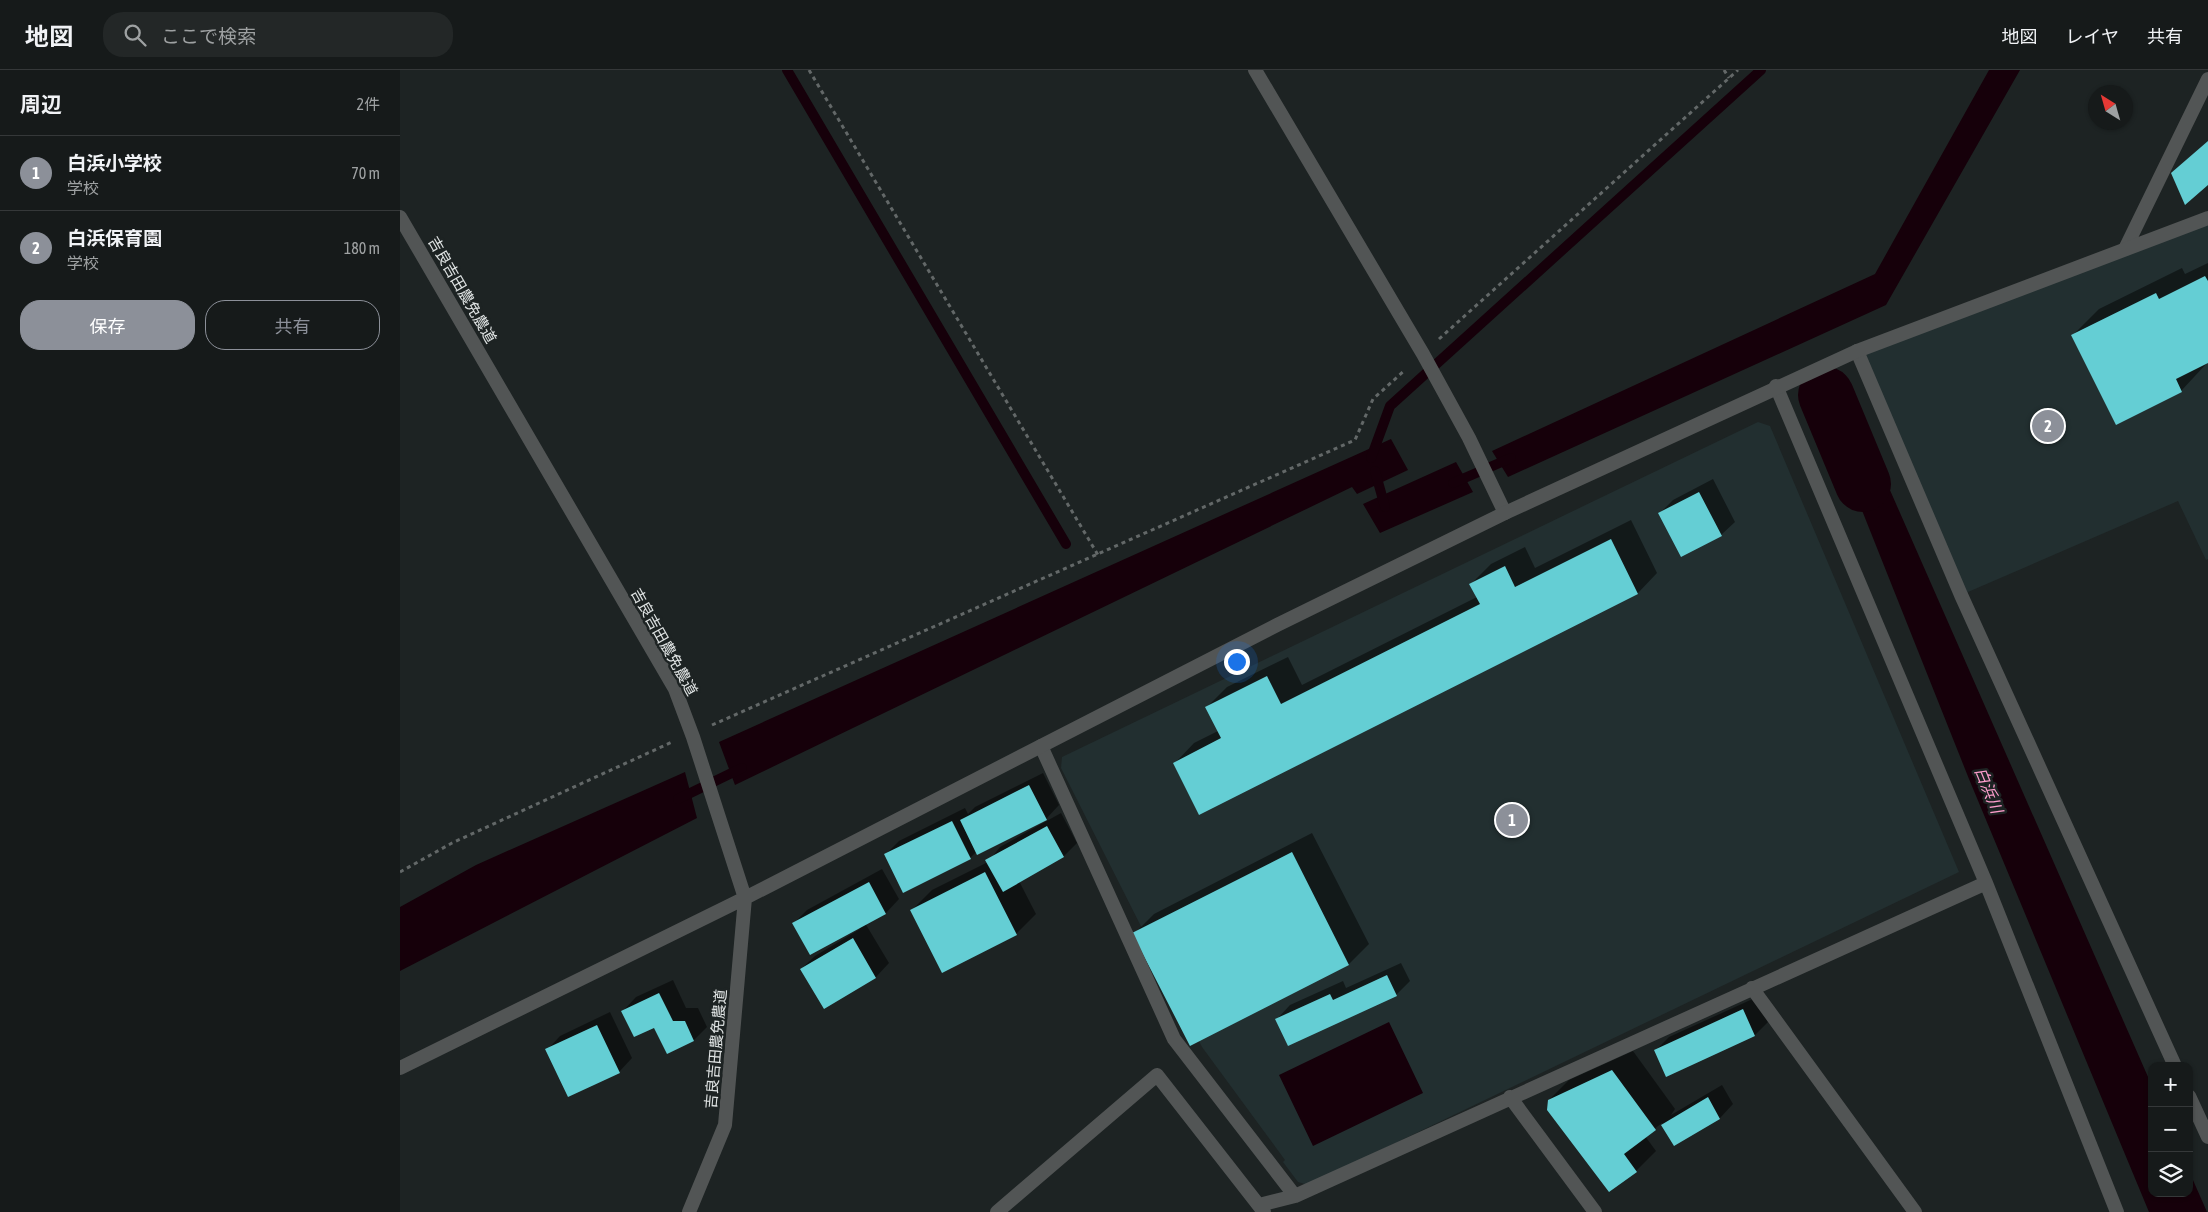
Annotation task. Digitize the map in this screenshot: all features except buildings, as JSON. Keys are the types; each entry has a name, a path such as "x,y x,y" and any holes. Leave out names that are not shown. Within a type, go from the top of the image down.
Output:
{"street":[{"path":"1255,70 1424,355 1469,438 1505,513"},
{"path":"2125,249 2208,78"},
{"name":"吉良吉田農免農道","path":"400,217 675,689 692,735 745,898 725,1126 689,1212"},
{"path":"400,1068 745,898 1277,625 1505,513 1776,386 1857,351 2208,218"},
{"path":"1857,351 1960,595 2173,1062"},
{"path":"1776,386 1986,883 2117,1212"},
{"path":"1041,746 1174,1039 1295,1196"},
{"path":"997,1212 1157,1075 1262,1209 1295,1196 1986,883"},
{"path":"1752,988 1915,1212"},
{"path":"1510,1097 1595,1212"},
{"path":"2193,1105 2208,1137"}],"path":[{"path":"809,70 1098,555"},
{"path":"1724,70 1729,78"},
{"path":"400,872 452,843 1355,440 1373,399 1738,70"}],"shaded area":[{"path":"2208,218 2208,559 2206,560 2178,501 1961,595 1857,351"},
{"path":"1758,422 1770,426 1959,872 1308,1185 1298,1182 1283,1162 1285,1160 1202,1047 1061,768 1062,757"}],"water":[{"path":"1989,70 2020,70 1886,305 1508,477 1492,451 1875,274"},
{"path":"1853,406 2148,1077 2148,1197 2193,1197 2193,1180 2207,1212 2149,1212 1969,779 1824,415"},
{"path":"1391,439 1408,470 1357,494 1352,487 735,785 719,742"},
{"path":"1456,462 1473,492 1380,533 1363,504"},
{"path":"685,772 697,818 400,971 400,907 476,865"},
{"path":"1389,1022 1423,1093 1313,1146 1279,1075"}],"waterway":[{"path":"787,70 1066,544"},
{"path":"1371,458 1390,406 1761,70"},
{"name":"白浜川","path":"1826,395 1863,484"},
{"path":"1453,483 1511,458"},
{"path":"1375,471 1385,507"},
{"path":"678,799 742,768"}],"place":[{"name":"白浜保育園","path":"2048,426"},
{"name":"白浜小学校","path":"1512,820"}]}
